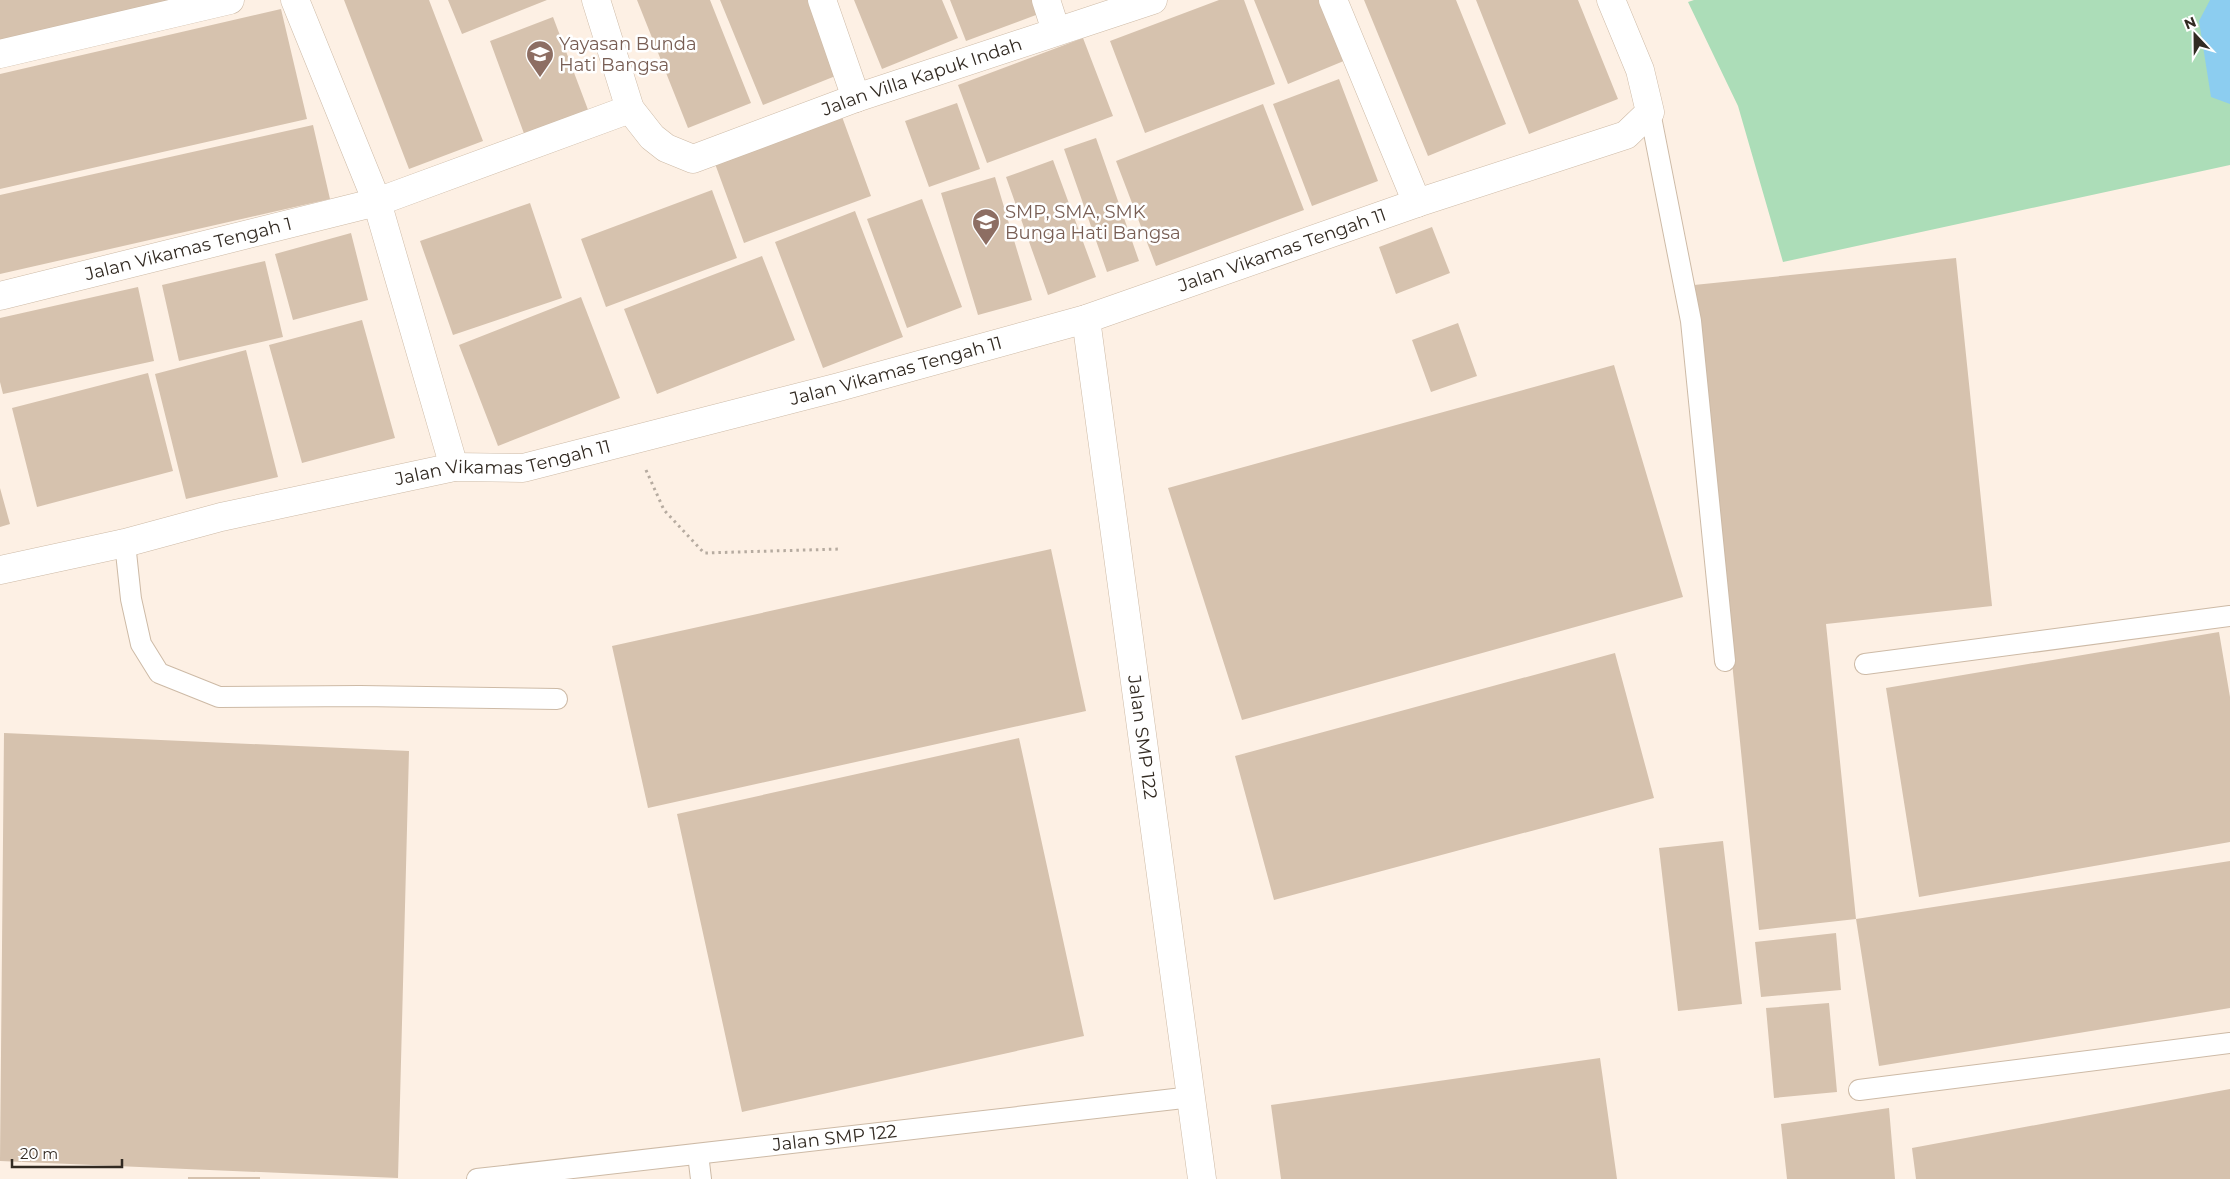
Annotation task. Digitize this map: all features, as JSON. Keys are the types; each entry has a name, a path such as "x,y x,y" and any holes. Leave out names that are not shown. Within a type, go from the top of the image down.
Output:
{"street":[{"path":"0,54 230,0"},
{"path":"295,0 377,202 454,467"},
{"path":"596,0 630,109"},
{"path":"822,0 856,98"},
{"path":"1046,0 1056,31"},
{"name":"Jalan Villa Kapuk Indah","path":"630,109 652,137 666,148 693,159 856,98 1153,0"},
{"path":"1333,0 1417,203"},
{"path":"1610,0 1640,70 1650,112"},
{"name":"Jalan Vikamas Tengah 1","path":"0,296 377,202 630,109"},
{"name":"Jalan Vikamas Tengah 11","path":"0,570 125,542 220,517 454,467 523,468 839,387 1086,318 1417,203 1626,135 1650,112"},
{"name":"Jalan SMP 122","path":"1086,318 1202,1179"}],"lane":[{"path":"1650,112 1691,321 1725,662"},
{"path":"125,542 133,608 141,644 150,659 159,673 219,697 360,696 557,699"},
{"path":"1865,664 2230,616"},
{"path":"1859,1090 2230,1043"},
{"name":"Jalan SMP 122","path":"477,1179 1192,1097"},
{"path":"698,1154 701,1179"}],"path":[{"path":"632,440 664,510 704,553 840,549"}],"green space":[{"path":"1694,0 2230,0 2230,165 1783,262 1738,106 1688,2"}],"water":[{"path":"2210,0 2230,0 2230,104 2211,97 2199,21"}],"building":[{"path":"0,0 208,0 0,43"},
{"path":"344,0 429,0 483,141 409,169"},
{"path":"448,0 547,0 462,34"},
{"path":"637,0 710,0 751,103 688,128"},
{"path":"720,0 814,0 843,73 763,105"},
{"path":"854,0 942,0 958,38 882,69"},
{"path":"950,0 1040,0 1044,12 966,41"},
{"path":"1219,0 1244,0 1275,84 1145,133 1110,41"},
{"path":"1254,0 1328,0 1351,58 1288,84"},
{"path":"1364,0 1456,0 1506,124 1428,156"},
{"path":"1476,0 1578,0 1618,99 1529,134"},
{"path":"281,9 307,119 0,189 0,74"},
{"name":"Yayasan Bunda Hati Bangsa","path":"553,17 590,115 526,139 490,41"},
{"path":"1083,38 1113,116 987,163 958,85"},
{"path":"1339,79 1378,181 1312,206 1273,104"},
{"path":"957,103 980,169 929,187 905,121"},
{"path":"1263,104 1304,210 1156,266 1116,161"},
{"path":"841,114 871,196 744,243 714,161"},
{"path":"313,125 330,199 0,274 0,195"},
{"path":"1096,138 1139,261 1107,272 1064,149"},
{"path":"1053,160 1096,277 1048,295 1006,177"},
{"name":"SMP, SMA, SMK Bunga Hati Bangsa","path":"995,177 1032,300 978,315 941,193"},
{"path":"712,190 737,258 606,307 581,239"},
{"path":"922,199 962,307 907,328 867,219"},
{"path":"530,203 562,298 453,335 420,241"},
{"path":"855,211 903,337 823,368 775,242"},
{"path":"1432,227 1450,273 1396,294 1379,247"},
{"path":"351,233 368,300 293,320 275,254"},
{"path":"762,256 795,340 657,394 624,309"},
{"path":"1956,258 1992,606 1826,624 1856,919 1759,930 1694,285"},
{"path":"265,261 283,337 179,361 162,285"},
{"path":"138,287 154,361 3,394 0,382 0,318"},
{"path":"581,297 620,398 498,446 459,345"},
{"path":"362,320 395,438 302,463 269,345"},
{"path":"1458,323 1477,376 1431,392 1412,340"},
{"path":"246,350 278,477 186,499 155,374"},
{"path":"1614,365 1683,597 1242,720 1168,488"},
{"path":"148,373 173,471 37,507 12,408"},
{"path":"0,488 10,524 0,527"},
{"path":"1051,549 1086,711 648,808 612,646"},
{"path":"2219,632 2230,697 2230,842 1919,897 1886,688"},
{"path":"1615,653 1654,798 1274,900 1235,756"},
{"path":"4,733 409,751 398,1178 0,1161"},
{"path":"1019,738 1084,1036 742,1112 677,814"},
{"path":"1723,841 1742,1004 1678,1011 1659,848"},
{"path":"2230,861 2230,1008 1879,1066 1856,919"},
{"path":"1836,933 1841,990 1761,997 1755,942"},
{"path":"1829,1003 1837,1092 1774,1098 1766,1008"},
{"path":"1600,1058 1617,1179 1281,1179 1271,1105"},
{"path":"2230,1089 2230,1179 1916,1179 1912,1148"},
{"path":"1889,1108 1895,1179 1787,1179 1781,1124"},
{"path":"188,1177 260,1177 260,1179 188,1179"}],"place":[{"name":"Yayasan Bunda Hati Bangsa","path":"540,78"},
{"name":"SMP, SMA, SMK Bunga Hati Bangsa","path":"986,246"}]}
